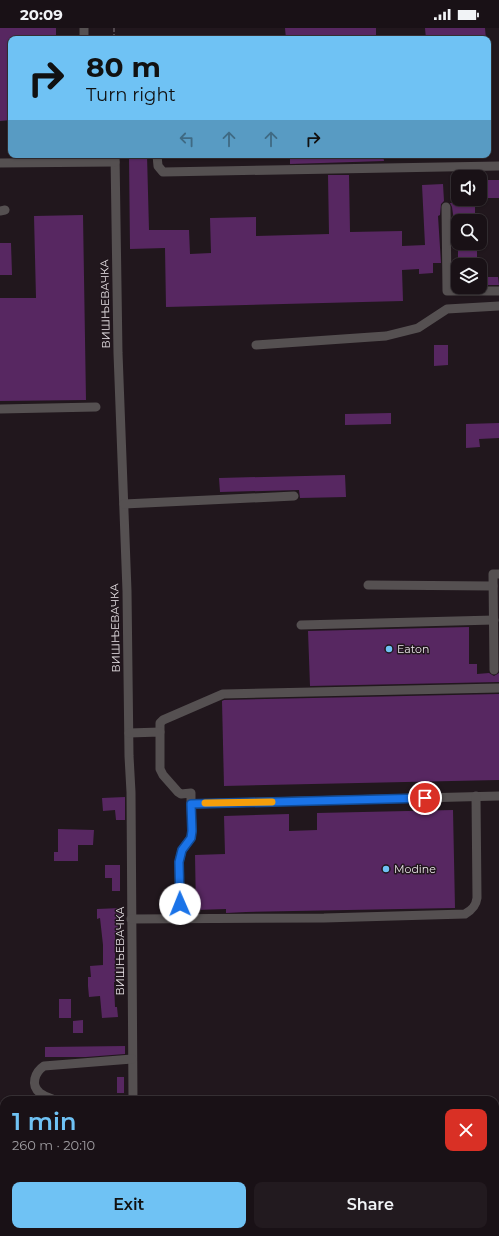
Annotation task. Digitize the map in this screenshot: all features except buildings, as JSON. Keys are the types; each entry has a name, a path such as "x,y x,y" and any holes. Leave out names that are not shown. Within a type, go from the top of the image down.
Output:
{"street":[{"path":"0,163 115,158"},
{"name":"ВИШЊЕВАЧКА","path":"115,158 118,353 127,591 131,792 133,1096"},
{"path":"157,158 158,166 163,172 499,166"},
{"path":"446,207 447,291 499,291"},
{"path":"256,345 386,336 418,328 447,308 499,306"},
{"path":"0,409 96,407"},
{"path":"124,504 294,496"},
{"path":"494,670 493,574 499,574"},
{"path":"368,585 493,586"},
{"path":"301,625 494,620"},
{"path":"180,918 179,862 182,850 191,838 191,793 181,794 178,792 163,775 160,769 160,723 163,720 223,694 499,688"},
{"path":"129,733 160,732"},
{"path":"131,919 324,918 465,914 472,909 477,902 476,796"},
{"path":"191,804 499,796"},
{"path":"46,1096 41,1094 36,1088 34,1080 37,1072 44,1066 132,1059"}],"slow traffic":[{"path":"205,803 272,802"}],"place":[{"name":"Eaton","path":"389,649"},
{"name":"Modine","path":"386,869"}],"route":[{"path":"180,904 179,862 182,850 191,838 191,804 425,798"}]}
